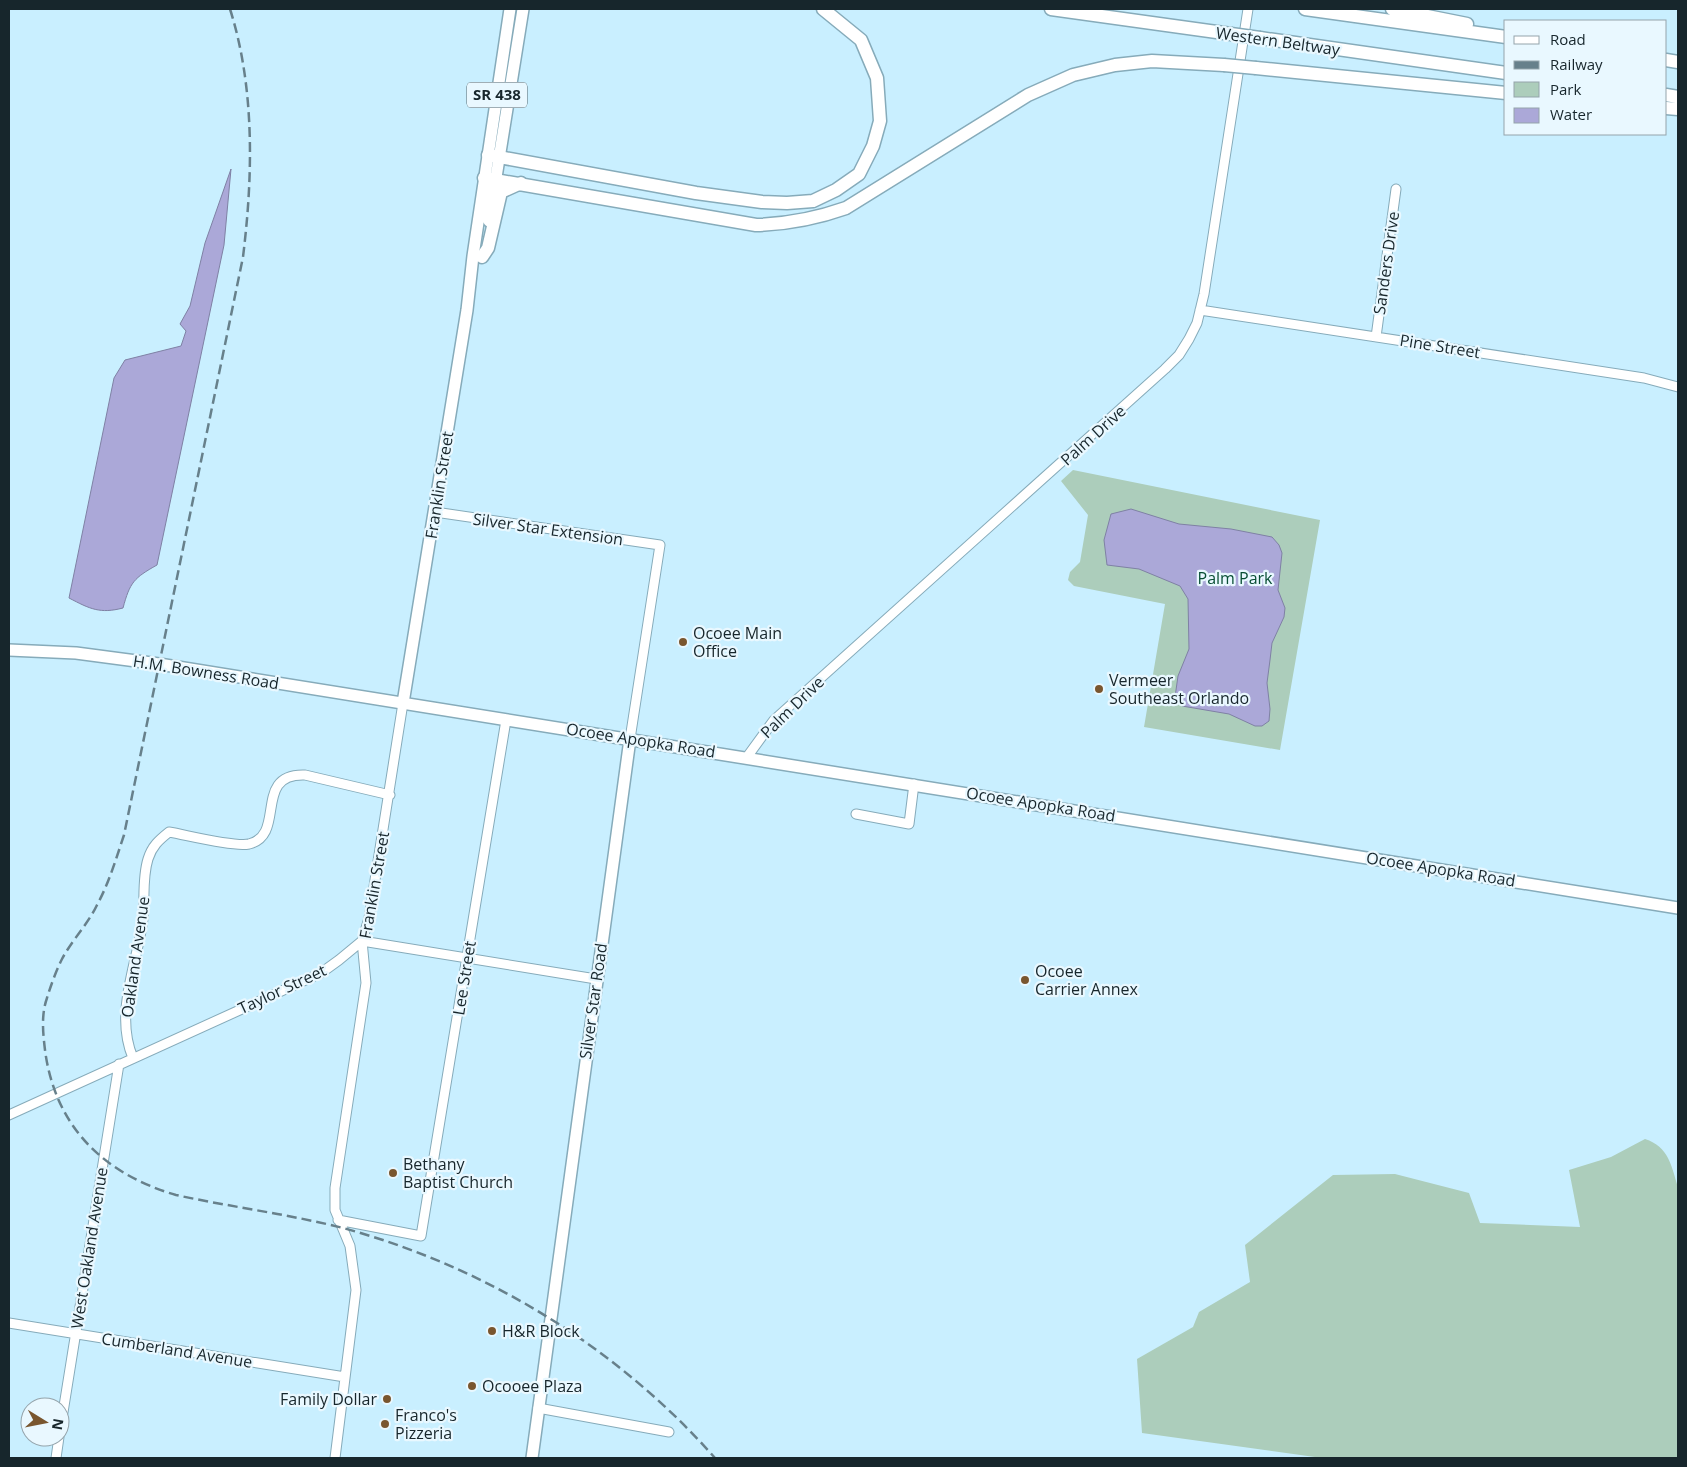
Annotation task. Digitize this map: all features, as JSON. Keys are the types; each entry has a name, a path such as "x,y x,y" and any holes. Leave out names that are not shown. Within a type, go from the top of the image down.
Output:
{"highway":[{"path":"494,156 696,193 762,202 813,201 836,190 859,174 873,146 880,120 877,78 861,40 843,23 822,9"},
{"name":"Western Beltway","path":"1051,9 1504,72"},
{"path":"1305,9 1504,37"},
{"path":"1392,9 1504,32"},
{"path":"490,178 756,225 788,224 816,218 846,208 1028,95 1074,75 1116,65 1152,61 1224,65 1504,93"},
{"path":"482,256 488,248 501,192 510,186 523,183"}],"main road":[{"name":"Franklin Street","path":"494,156 510,9"},
{"name":"Franklin Street","path":"403,703 467,310 494,156 523,9"},
{"name":"Franklin Street","path":"467,310 482,256 490,178"},
{"name":"H.M. Bowness Road","path":"9,650 76,653 113,657 403,703"},
{"name":"Ocoee Apopka Road","path":"403,703 1678,908"},
{"name":"Silver Star Road","path":"532,1458 630,739"}],"street":[{"name":"Palm Drive","path":"747,757 774,720 1165,369 1179,354 1189,339 1200,310 1248,9"},
{"name":"Sanders Drive","path":"1376,336 1396,189"},
{"name":"Pine Street","path":"1200,310 1644,378 1678,387"},
{"name":"Silver Star Extension","path":"435,512 660,545"},
{"name":"Silver Star Road","path":"630,739 660,545"},
{"name":"Franklin Street","path":"336,1458 356,1290 350,1246 338,1220 334,1201 335,1188 366,983 362,941 369,918 390,795 403,703"},
{"name":"Lee Street","path":"338,1220 421,1236 506,720"},
{"name":"Oakland Avenue","path":"133,1058 125,1030 126,1008 143,918 144,878 148,859 156,842 169,832 250,844 258,839 266,828 277,784 283,777 293,774 305,775 390,795"},
{"path":"856,814 909,824 914,784"},
{"path":"362,941 596,979"},
{"name":"Taylor Street","path":"9,1115 321,973 362,941"},
{"name":"West Oakland Avenue","path":"65,1397 119,1064"},
{"name":"Cumberland Avenue","path":"9,1323 345,1377"},
{"path":"538,1408 669,1432"}],"green space":[{"name":"Palm Park","path":"1073,470 1320,520 1280,750 1144,727 1165,604 1074,586 1068,580 1070,572 1080,562 1088,515 1061,481"},
{"path":"1645,1139 1653,1142 1664,1152 1671,1164 1678,1187 1678,1458 1322,1458 1142,1433 1137,1359 1193,1327 1199,1312 1250,1282 1245,1245 1333,1175 1395,1174 1469,1193 1480,1223 1580,1227 1569,1170 1611,1157"}],"water":[{"path":"231,169 224,245 157,565 138,577 134,582 128,592 123,608 108,611 89,608 69,598 114,378 125,360 181,346 186,331 180,324 190,306 205,243"},
{"path":"1131,509 1179,524 1231,529 1272,537 1279,545 1282,553 1278,590 1285,608 1284,617 1272,643 1267,683 1270,709 1269,721 1262,726 1255,726 1229,714 1182,706 1175,697 1178,676 1189,649 1188,599 1180,586 1139,569 1107,565 1104,540 1111,514"}],"railway":[{"path":"230,9 244,70 250,132 249,195 243,257 124,835 101,897 89,919 62,959 45,1004 43,1017 45,1050 51,1077 60,1102 72,1124 87,1144 127,1174 150,1186 176,1195 343,1228 396,1245 448,1265 498,1289 546,1316 592,1347 636,1381 677,1418 715,1458"}],"place":[{"name":"Ocoee Main Office","path":"683,642"},
{"name":"Vermeer Southeast Orlando","path":"1099,689"},
{"name":"Ocoee Carrier Annex","path":"1025,980"},
{"name":"Bethany Baptist Church","path":"393,1173"},
{"name":"H&R Block","path":"492,1331"},
{"name":"Ocooee Plaza","path":"472,1386"},
{"name":"Family Dollar","path":"387,1399"},
{"name":"Franco's Pizzeria","path":"385,1424"}]}
